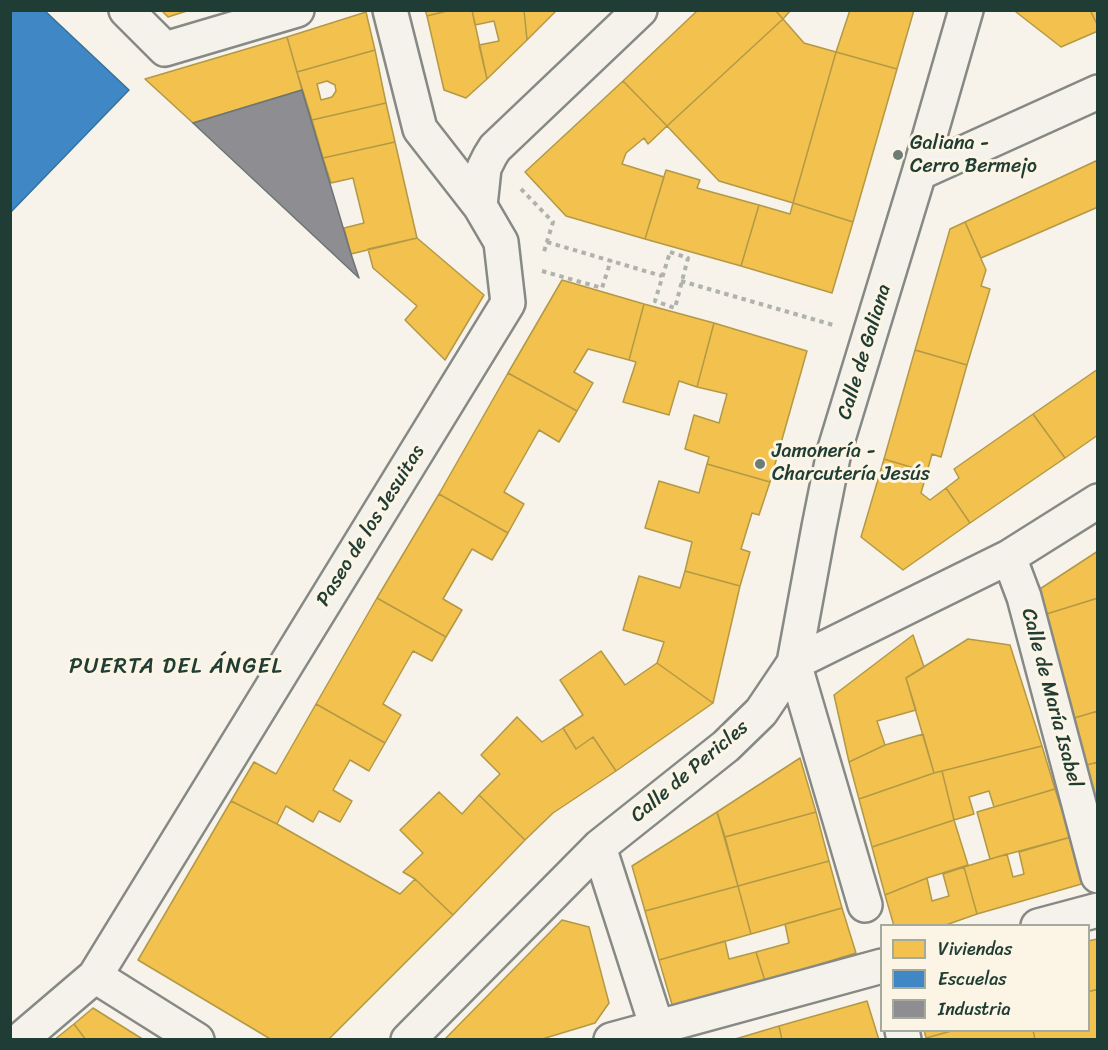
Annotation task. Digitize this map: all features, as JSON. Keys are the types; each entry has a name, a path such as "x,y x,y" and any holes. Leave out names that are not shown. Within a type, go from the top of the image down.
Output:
{"street":[{"path":"126,10 165,49 297,10"},
{"name":"Paseo de los Jesuitas","path":"20,1040 95,976 507,303 501,242 480,206 420,129 390,10"},
{"path":"480,206 484,168 495,148 640,10"},
{"name":"Calle de Galiana","path":"865,905 794,663 834,452 919,174 966,10"},
{"path":"919,174 1098,92"},
{"name":"Calle de Pericles","path":"408,1040 599,847 726,746 761,712 794,663 1008,557 1098,501"},
{"name":"Calle de María Isabel","path":"1008,557 1024,597 1098,876"},
{"path":"599,847 659,1033"},
{"path":"1046,924 1098,910"},
{"path":"611,1040 659,1033 880,967"},
{"path":"95,976 197,1040"}],"path":[{"path":"547,242 663,276"},
{"path":"670,252 688,258 681,281 675,308 655,301 670,252"},
{"path":"538,270 602,288 610,260"},
{"path":"681,281 823,322"}],"building: Viviendas":[{"path":"161,10 190,10 168,17"},
{"path":"425,10 451,10 427,16"},
{"path":"451,10 472,10 487,79 466,98 444,90 427,16"},
{"path":"472,10 524,10 527,40 487,79 479,45 499,41 494,21 475,25"},
{"path":"524,10 557,10 527,40"},
{"path":"698,10 775,10 783,19 667,126 623,81"},
{"path":"775,10 791,10 783,19"},
{"path":"850,10 914,10 897,69 836,52"},
{"path":"1016,10 1090,10 1098,31 1061,47"},
{"path":"1090,10 1098,10 1098,26"},
{"path":"366,12 375,50 297,72 287,37"},
{"path":"783,19 804,43 836,52 793,203 719,181 667,126"},
{"path":"287,37 302,90 193,123 145,79"},
{"path":"375,50 386,103 312,120 297,72","holes":["327,81 335,85 336,91 332,97 321,100 317,84"]},
{"path":"836,52 897,69 853,222 793,203"},
{"path":"623,81 667,126 648,144 644,138 626,153 622,164 664,177 645,239 566,216 525,172"},
{"path":"386,103 395,142 323,158 312,120"},
{"path":"395,142 417,238 351,254 344,228 364,223 353,178 331,183 323,158"},
{"path":"1098,160 1098,207 981,258 965,222"},
{"path":"666,170 700,180 697,188 759,205 741,266 645,239"},
{"path":"793,203 853,222 832,293 741,266 759,205 790,214"},
{"path":"965,222 986,270 981,286 990,289 967,365 915,350 950,229"},
{"path":"417,238 484,295 445,360 405,320 417,306 373,268 368,249"},
{"path":"562,280 644,304 629,360 588,349 574,372 593,383 577,411 508,373"},
{"path":"644,304 714,323 697,387 679,381 669,415 623,402 636,362 629,360"},
{"path":"714,323 807,351 770,482 707,464 709,457 685,449 694,415 719,423 727,394 697,387"},
{"path":"915,350 967,365 941,457 932,454 927,472 884,459"},
{"path":"1098,369 1098,435 1065,458 1033,414"},
{"path":"508,373 577,411 559,442 539,430 504,492 524,504 508,533 439,494"},
{"path":"1033,414 1065,458 970,523 946,488 959,478 954,469"},
{"path":"884,459 927,472 921,493 930,500 946,488 970,523 903,570 861,537"},
{"path":"707,464 770,482 759,515 752,513 741,549 750,552 740,586 685,571 692,542 645,528 659,481 699,493"},
{"path":"439,494 508,533 492,560 472,549 443,599 462,610 446,637 377,598"},
{"path":"1098,551 1098,598 1040,616 1026,598"},
{"path":"685,571 740,586 713,703 657,663 664,642 623,630 639,576 680,588"},
{"path":"377,598 446,637 432,661 413,651 383,704 401,715 385,743 316,704"},
{"path":"1098,598 1098,711 1071,719 1040,616"},
{"path":"913,635 924,667 906,678 916,710 877,721 885,745 849,762 834,695"},
{"path":"968,639 1010,645 1042,746 934,773 906,678"},
{"path":"601,651 625,685 657,663 713,703 616,771 593,737 576,749 563,728 583,715 560,680"},
{"path":"316,704 385,743 369,771 350,760 333,790 352,801 340,822 319,811 313,822 286,806 277,824 231,801 254,762 276,774"},
{"path":"1098,711 1098,762 1083,766 1071,719"},
{"path":"517,717 542,742 563,728 576,749 593,737 616,771 553,813 525,840 479,795 500,774 481,755"},
{"path":"923,734 934,773 859,799 849,762 885,745"},
{"path":"1042,746 1055,789 994,807 989,791 969,797 974,814 954,820 942,771"},
{"path":"800,758 816,812 725,837 717,812"},
{"path":"1098,762 1098,816 1083,766"},
{"path":"942,771 954,820 872,847 859,799"},
{"path":"1055,789 1071,837 990,859 977,812"},
{"path":"439,792 462,814 479,795 525,840 453,915 415,879 403,872 423,853 400,830"},
{"path":"231,801 277,824 400,894 415,879 453,915 328,1040 272,1040 138,960"},
{"path":"717,812 738,886 645,911 632,866"},
{"path":"816,812 829,861 738,886 725,837"},
{"path":"954,820 968,865 885,895 872,847"},
{"path":"1071,837 1085,883 977,914 964,867 1007,854 1013,877 1024,874 1019,852"},
{"path":"829,861 842,908 751,934 738,886"},
{"path":"964,867 977,914 949,924 893,924 885,895 927,878 932,901 949,896 943,874"},
{"path":"738,886 751,934 659,960 645,911"},
{"path":"842,908 856,953 765,981 756,952 789,943 785,924"},
{"path":"562,920 589,927 609,1003 595,1023 539,1040 444,1040"},
{"path":"1097,939 1098,989 1090,991 1090,941"},
{"path":"725,941 729,959 756,952 765,981 673,1008 659,960"},
{"path":"1098,989 1098,1040 1035,1040 1033,1032 1090,1032 1090,991"},
{"path":"867,1001 879,1040 782,1040 779,1026"},
{"path":"93,1008 144,1040 86,1040 74,1024"},
{"path":"74,1024 86,1040 54,1040"},
{"path":"779,1026 782,1040 732,1040"},
{"path":"924,1032 948,1032 926,1038"},
{"path":"948,1032 1033,1032 1035,1040 926,1040 926,1038"}],"building: Escuelas":[{"path":"10,10 44,10 129,90 10,213"}],"building: Industria":[{"path":"302,90 351,254 359,278 193,123"}],"place":[{"name":"Galiana - Cerro Bermejo","path":"898,155"},
{"name":"Jamonería - Charcutería Jesús","path":"760,464"}],"district":[{"name":"PUERTA DEL ÁNGEL","path":"176,667"}]}
